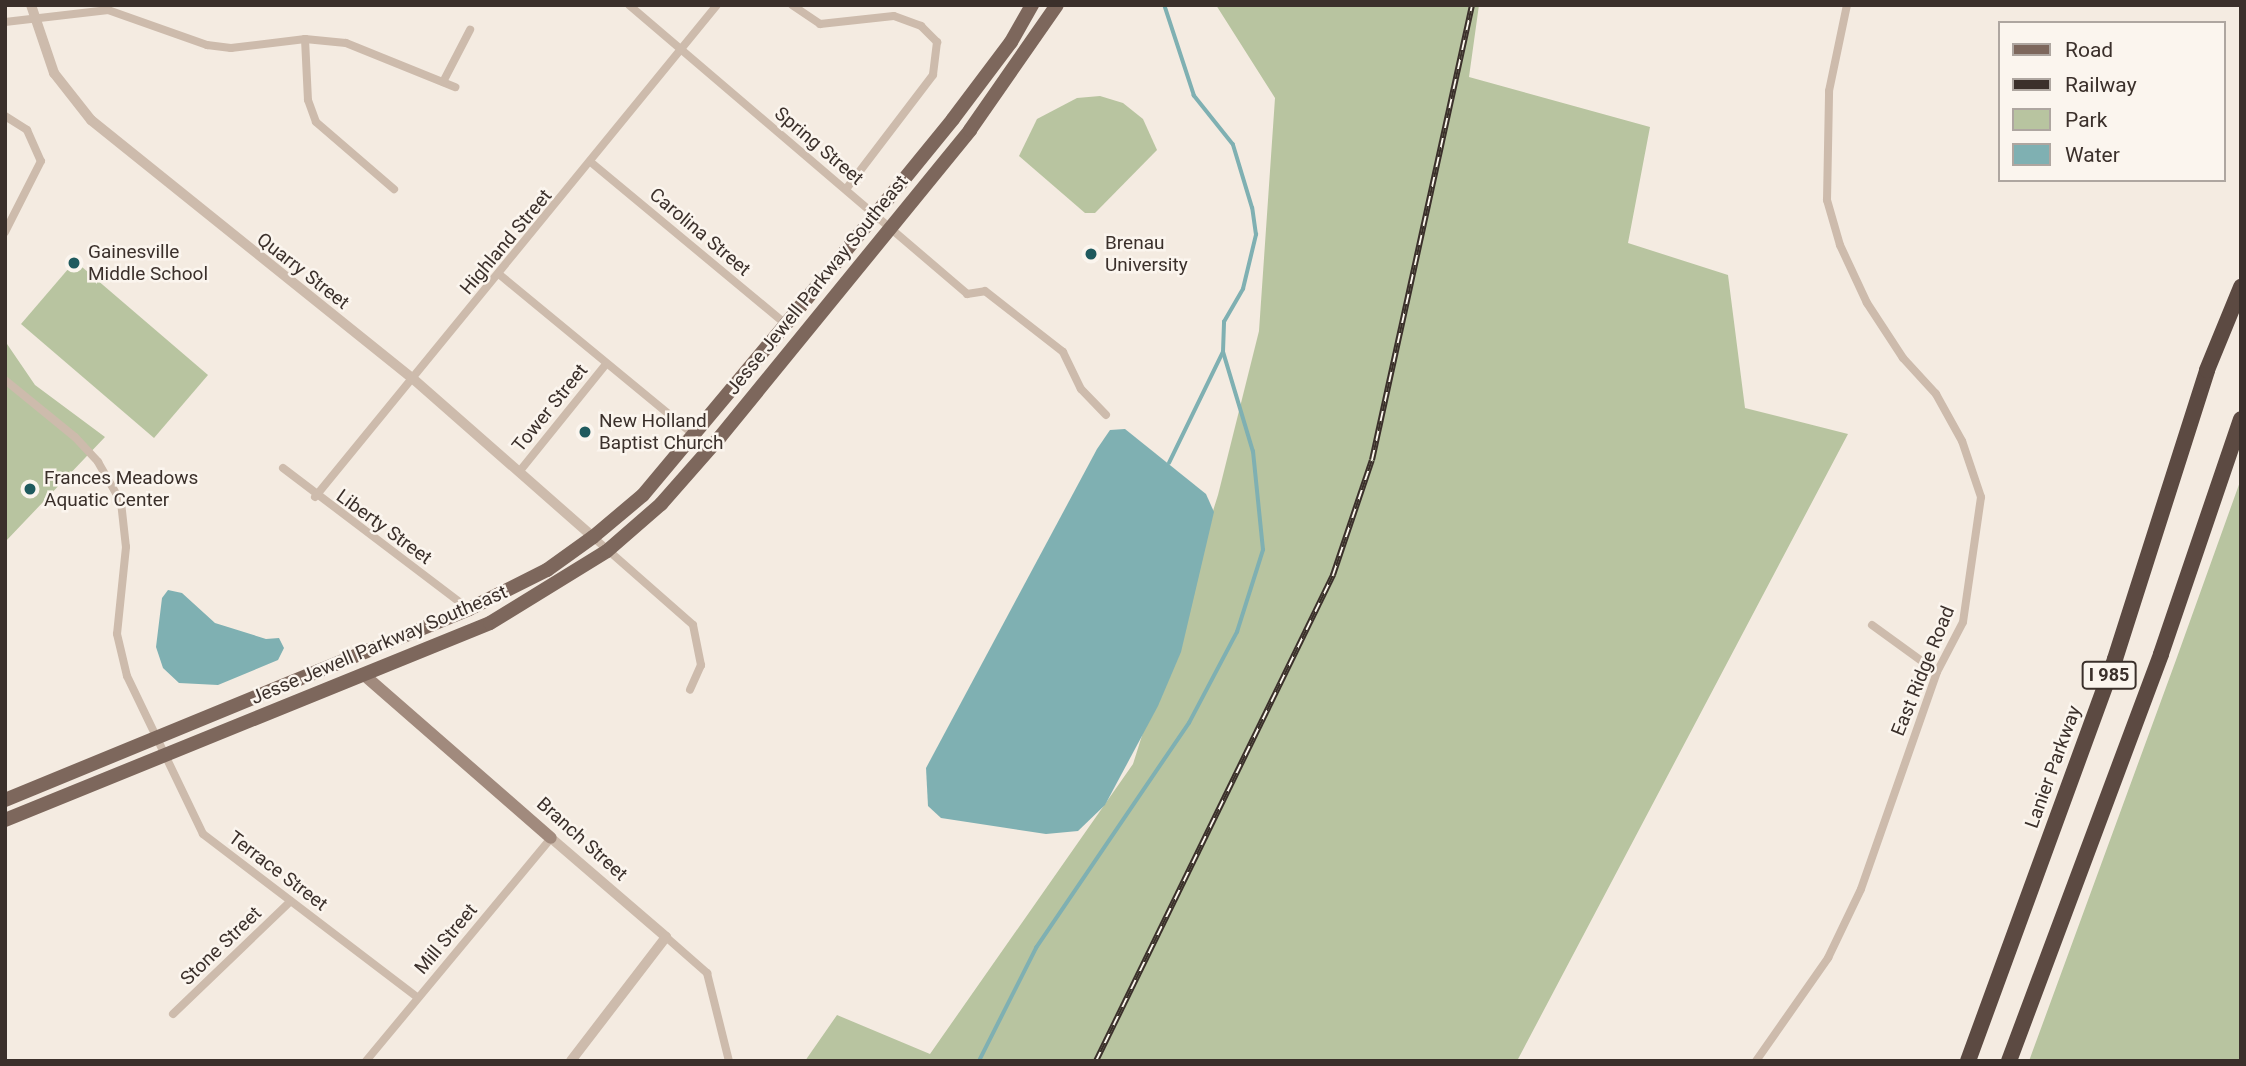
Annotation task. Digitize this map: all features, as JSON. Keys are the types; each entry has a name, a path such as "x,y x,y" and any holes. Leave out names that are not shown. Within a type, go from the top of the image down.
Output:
{"highway":[{"name":"Lanier Parkway","path":"1968,1061 2115,659 2207,370 2241,287"},
{"name":"I 985","path":"2009,1061 2161,654 2241,419"}],"main road":[{"name":"Jesse Jewell Parkway Southeast","path":"5,800 470,609 547,570 593,537 643,495 786,324 1012,42 1032,5"},
{"name":"Jesse Jewell Parkway Southeast","path":"5,820 163,758 490,622 607,551 661,504 720,437 887,226 970,130 1057,5"},
{"name":"Branch Street","path":"363,674 551,838"}],"street":[{"name":"Spring Street","path":"629,5 679,51 875,213 967,294 985,291 1063,352 1081,388 1106,415"},
{"name":"Highland Street","path":"316,497 411,377 593,164 717,5"},
{"path":"792,5 820,24 894,16 922,26 937,42 933,75 846,189"},
{"name":"East Ridge Road","path":"1756,1061 1828,958 1853,908 1937,672 1964,622 1981,497 1962,441 1936,394 1903,358 1867,303 1840,245 1827,200 1829,91 1847,5"},
{"path":"5,22 32,11 108,10 186,40 231,48 305,39 345,43 455,87"},
{"name":"Quarry Street","path":"32,11 54,73 91,120 411,377 593,537"},
{"path":"443,82 470,30"},
{"path":"305,39 308,100 316,122 394,189"},
{"path":"5,116 27,130 41,161 5,232"},
{"name":"Carolina Street","path":"593,164 786,324"},
{"name":"Tower Street","path":"500,275 694,435"},
{"name":"Tower Street","path":"519,472 606,364"},
{"name":"Terrace Street","path":"5,380 75,437 98,462 121,502 126,547 117,635 127,676 163,758 203,834 418,998"},
{"name":"Liberty Street","path":"283,468 316,497 470,609"},
{"path":"593,537 693,625 701,665 690,690"},
{"path":"1872,625 1937,672"},
{"name":"Branch Street","path":"551,838 707,973 729,1061"},
{"name":"Mill Street","path":"366,1061 551,838"},
{"name":"Stone Street","path":"173,1014 291,901"},
{"path":"571,1061 666,937"}],"green space":[{"path":"1216,5 1479,5 1469,77 1650,127 1628,243 1728,275 1745,408 1848,434 1517,1061 805,1061 837,1015 930,1054 1133,764 1218,495 1259,331 1275,98"},
{"path":"1100,96 1123,103 1143,119 1157,150 1095,213 1085,213 1019,156 1037,119 1077,98"},
{"path":"75,261 208,375 154,438 21,324"},
{"name":"Frances Meadows Aquatic Center","path":"5,341 35,385 105,437 5,542"},
{"path":"2241,479 2241,1061 2029,1061 2176,660"}],"water":[{"path":"1125,429 1206,494 1214,512 1181,652 1158,706 1105,805 1078,831 1046,834 941,818 928,806 926,768 1097,449 1110,430"},
{"path":"168,590 182,593 215,623 266,639 279,638 284,648 278,660 218,685 179,683 163,668 156,647 162,598"}],"waterway":[{"path":"979,1061 1036,948 1189,723 1237,632 1263,550 1253,452 1223,352 1224,322 1243,289 1256,235 1252,208 1233,145 1194,96 1164,5"},
{"path":"1169,463 1223,352"}],"railway":[{"path":"1096,1061 1333,575 1372,460 1472,5"}],"place":[{"name":"Brenau University","path":"1091,254"},
{"name":"Gainesville Middle School","path":"74,263"},
{"name":"New Holland Baptist Church","path":"585,432"},
{"name":"Frances Meadows Aquatic Center","path":"30,489"}]}
